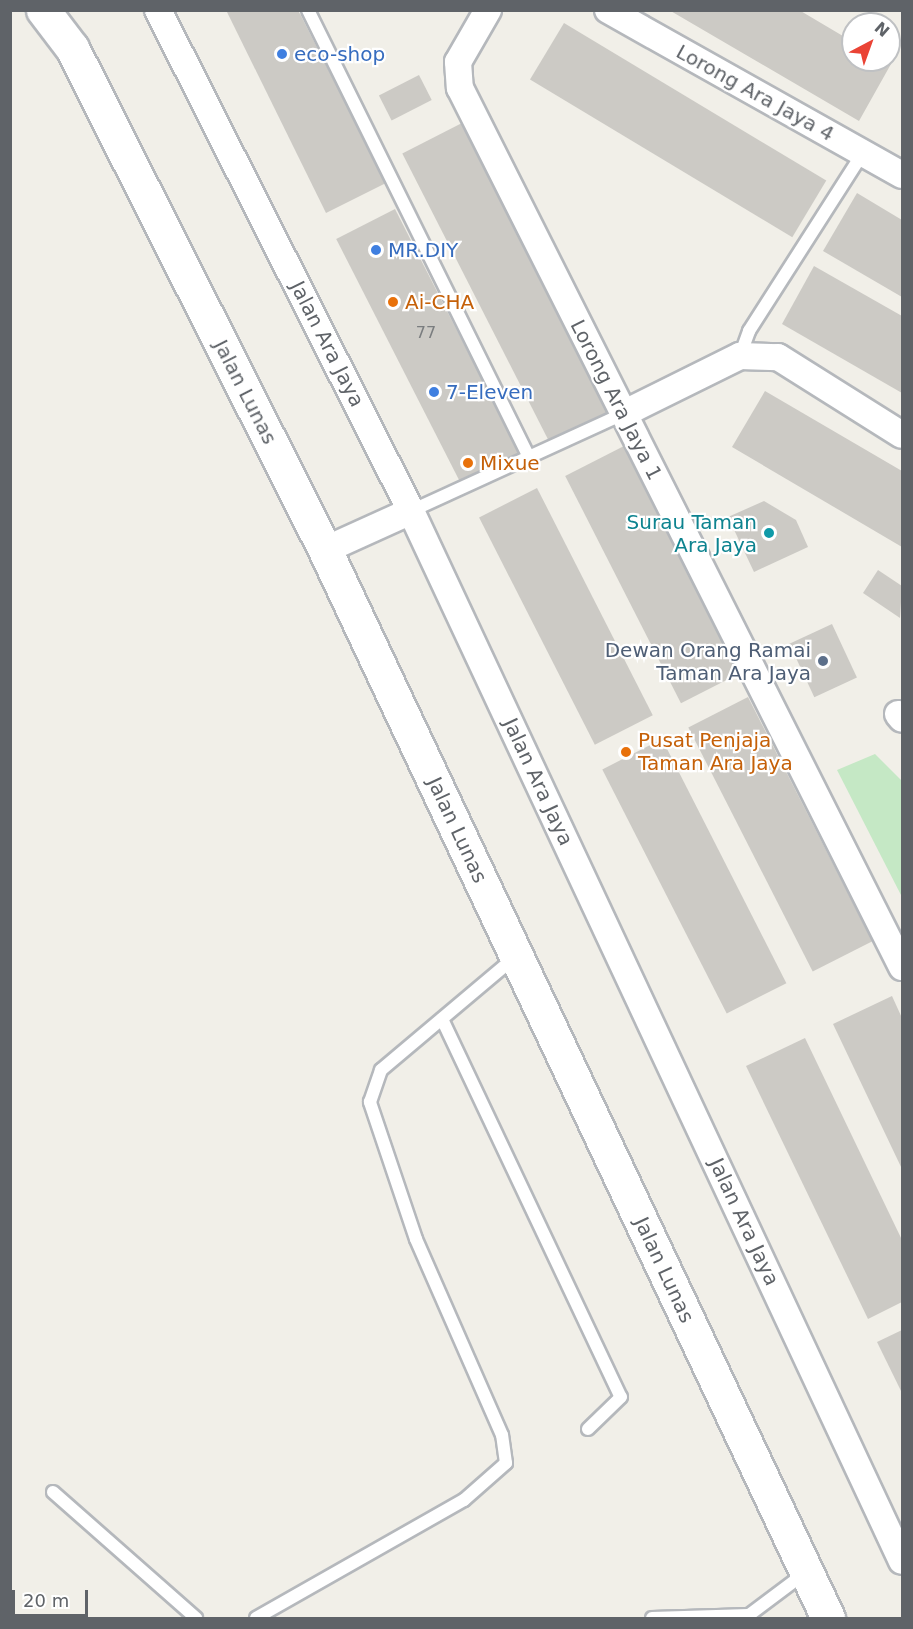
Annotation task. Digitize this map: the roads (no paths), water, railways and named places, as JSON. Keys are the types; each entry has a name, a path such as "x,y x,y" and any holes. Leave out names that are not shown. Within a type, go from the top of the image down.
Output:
{"main road":[{"name":"Jalan Lunas","path":"43,10 72,48 325,550 828,1618"},
{"name":"Jalan Lunas","path":"62,10 72,48"}],"street":[{"name":"Jalan Ara Jaya","path":"158,10 411,511 903,1561"},
{"name":"Lorong Ara Jaya 1","path":"488,10 458,62 460,88 622,414 903,968"},
{"name":"Lorong Ara Jaya 4","path":"608,10 903,175"},
{"path":"622,414 740,356 778,357 903,435"},
{"path":"325,550 411,511"}],"lane":[{"path":"308,10 529,457"},
{"path":"740,356 749,332 863,153"},
{"path":"411,511 622,414"},
{"path":"256,1618 464,1500 506,1463 502,1435 416,1239 370,1102 381,1070 516,956"},
{"path":"441,1019 621,1397 588,1429"},
{"path":"53,1492 196,1618"},
{"path":"652,1618 746,1617 806,1572"}],"place":[{"name":"eco-shop","path":"282,54"},
{"name":"MR.DIY","path":"376,250"},
{"name":"Ai-CHA","path":"393,302"},
{"name":"7-Eleven","path":"434,392"},
{"name":"Mixue","path":"468,463"},
{"name":"Surau Taman Ara Jaya","path":"769,533"},
{"name":"Dewan Orang Ramai Taman Ara Jaya","path":"823,661"},
{"name":"Pusat Penjaja Taman Ara Jaya","path":"626,752"}]}
